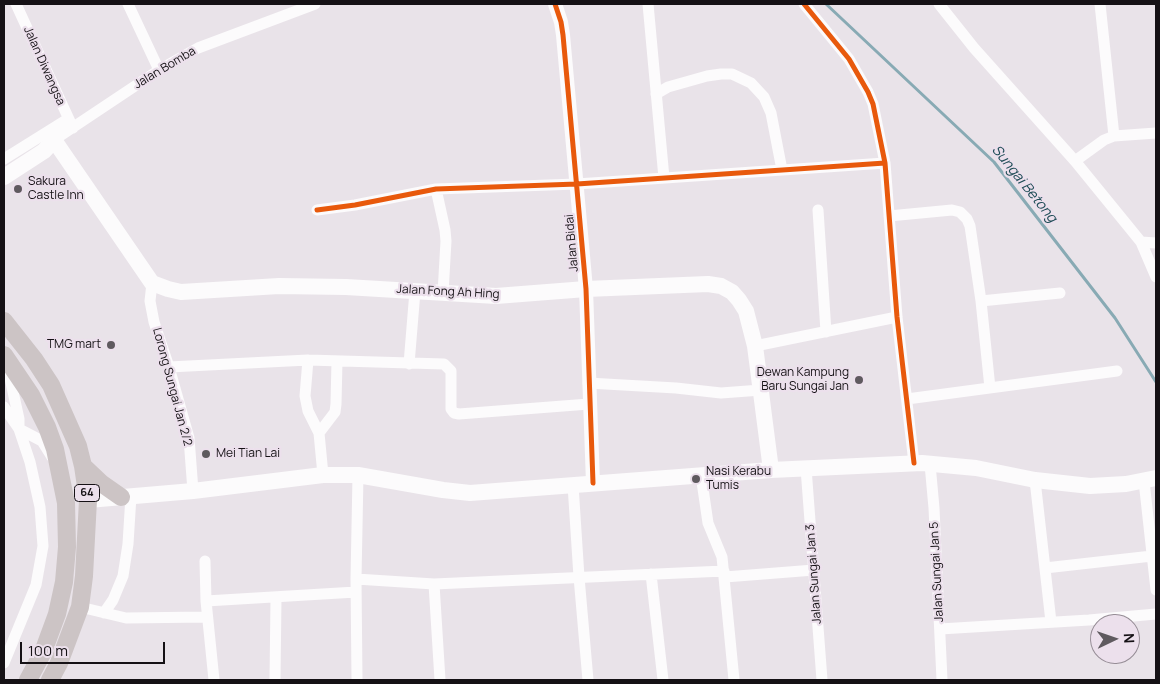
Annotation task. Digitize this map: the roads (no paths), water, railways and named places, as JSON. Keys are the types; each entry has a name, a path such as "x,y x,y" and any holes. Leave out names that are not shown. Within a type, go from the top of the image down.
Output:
{"main road":[{"name":"Jalan Bomba","path":"4,166 39,144 54,140"},
{"name":"Jalan Bomba","path":"4,177 44,151 54,140"},
{"path":"54,140 152,283"},
{"name":"Jalan Fong Ah Hing","path":"152,283 181,292 279,286 346,287 496,296 586,289 708,284 721,286 732,292 740,300 746,311 755,346 771,470"},
{"name":"64","path":"4,321 34,359 51,385 78,446 88,500 84,576 80,607 59,663 50,680"},
{"name":"64","path":"5,356 31,395 47,427 60,472 66,503 67,547 57,614 43,652 28,680"},
{"path":"65,567 70,564 74,554 75,509 79,502 193,491 323,475 358,475 470,493 771,470 922,464 985,470 1035,480 1090,486 1150,479"},
{"path":"83,466 100,483 126,497"}],"street":[{"name":"Jalan Diwangsa","path":"16,4 70,124"},
{"path":"128,4 158,70"},
{"name":"Jalan Bomba","path":"54,140 70,124 158,70 198,48 311,4"},
{"name":"Jalan Bidai","path":"555,4 563,35 586,289 593,483"},
{"path":"648,4 664,178"},
{"name":"Jalan Sungai Jan 5","path":"804,4 849,59 873,104 885,164 897,317 907,399 934,508 942,680"},
{"path":"940,4 974,48 1075,161 1141,242 1156,278"},
{"path":"1100,4 1114,136"},
{"path":"656,94 668,87 721,74 732,74 751,83 764,97 771,113 782,170"},
{"path":"4,159 70,124"},
{"path":"1075,161 1104,140 1114,136 1156,133"},
{"path":"317,210 355,205 436,189 577,184 885,164"},
{"path":"436,189 446,241 443,293"},
{"path":"818,210 826,332"},
{"path":"889,216 952,210 960,212 967,219 970,226 981,301 990,388"},
{"path":"1141,242 1156,244"},
{"name":"Lorong Sungai Jan 2/2","path":"152,283 150,301 154,322 189,438 193,491"},
{"path":"408,364 415,292"},
{"path":"981,301 1060,293"},
{"path":"755,346 897,317"},
{"path":"4,663 36,585 43,546 40,507 30,462 19,429 12,384 5,356"},
{"path":"169,367 308,360 444,364 448,366 452,376 451,409 454,413 589,404"},
{"path":"308,360 306,396 308,411 320,433 323,475"},
{"path":"320,433 335,412 337,361"},
{"path":"907,399 1117,371"},
{"path":"588,383 676,388 721,394 761,390"},
{"path":"4,407 19,429 42,441 60,472"},
{"name":"Jalan Sungai Jan 3","path":"806,468 822,680"},
{"path":"357,680 358,475"},
{"path":"701,475 708,523 722,557 725,574 734,680"},
{"path":"1150,479 1152,556 1156,590"},
{"path":"1035,480 1051,622"},
{"path":"572,485 578,577 588,680"},
{"path":"104,613 116,594 123,576 128,544 126,497"},
{"path":"1045,568 1152,556"},
{"path":"205,561 207,616 214,680"},
{"path":"356,579 434,584 651,574 725,574 814,570"},
{"path":"651,574 663,680"},
{"path":"434,584 440,680"},
{"path":"206,601 356,592"},
{"path":"275,680 276,598"},
{"path":"80,607 126,618 207,616"},
{"path":"940,628 1156,614"}],"waterway":[{"name":"Sungai Betong","path":"826,4 994,162 1115,318 1156,382"}],"place":[{"name":"Sakura Castle Inn","path":"18,189"},
{"name":"TMG mart","path":"111,345"},
{"name":"Dewan Kampung Baru Sungai Jan","path":"859,380"},
{"name":"Mei Tian Lai","path":"206,454"},
{"name":"Nasi Kerabu Tumis","path":"696,479"}]}
